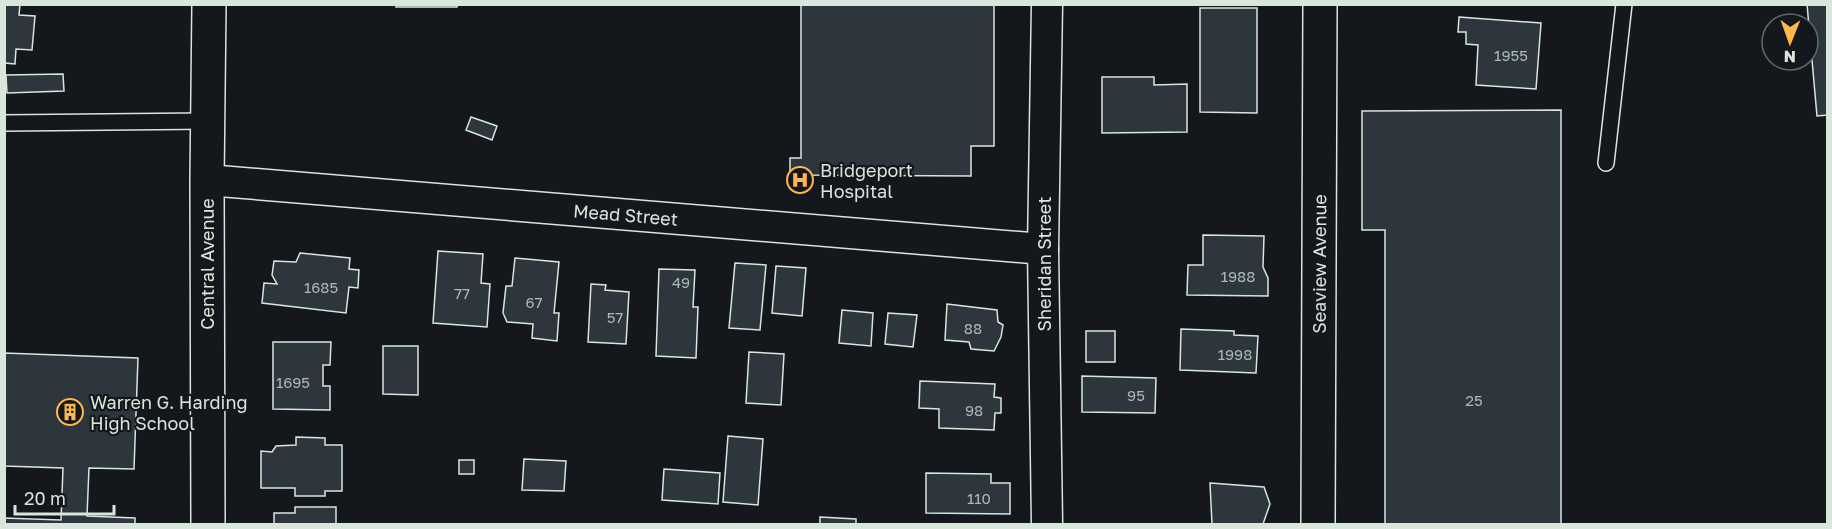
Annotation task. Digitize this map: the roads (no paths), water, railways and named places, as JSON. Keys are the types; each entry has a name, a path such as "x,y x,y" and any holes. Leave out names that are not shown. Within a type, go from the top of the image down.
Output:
{"main road":[{"name":"Central Avenue","path":"208,525 209,4"},
{"name":"Seaview Avenue","path":"1318,525 1320,4"}],"street":[{"name":"Sheridan Street","path":"1047,4 1043,249 1047,525"},
{"name":"Mead Street","path":"207,180 1043,249"}],"lane":[{"path":"1606,164 1624,4"},
{"path":"4,123 208,121"}],"place":[{"name":"Bridgeport Hospital","path":"800,180"},
{"name":"Warren G. Harding High School","path":"70,412"}]}
